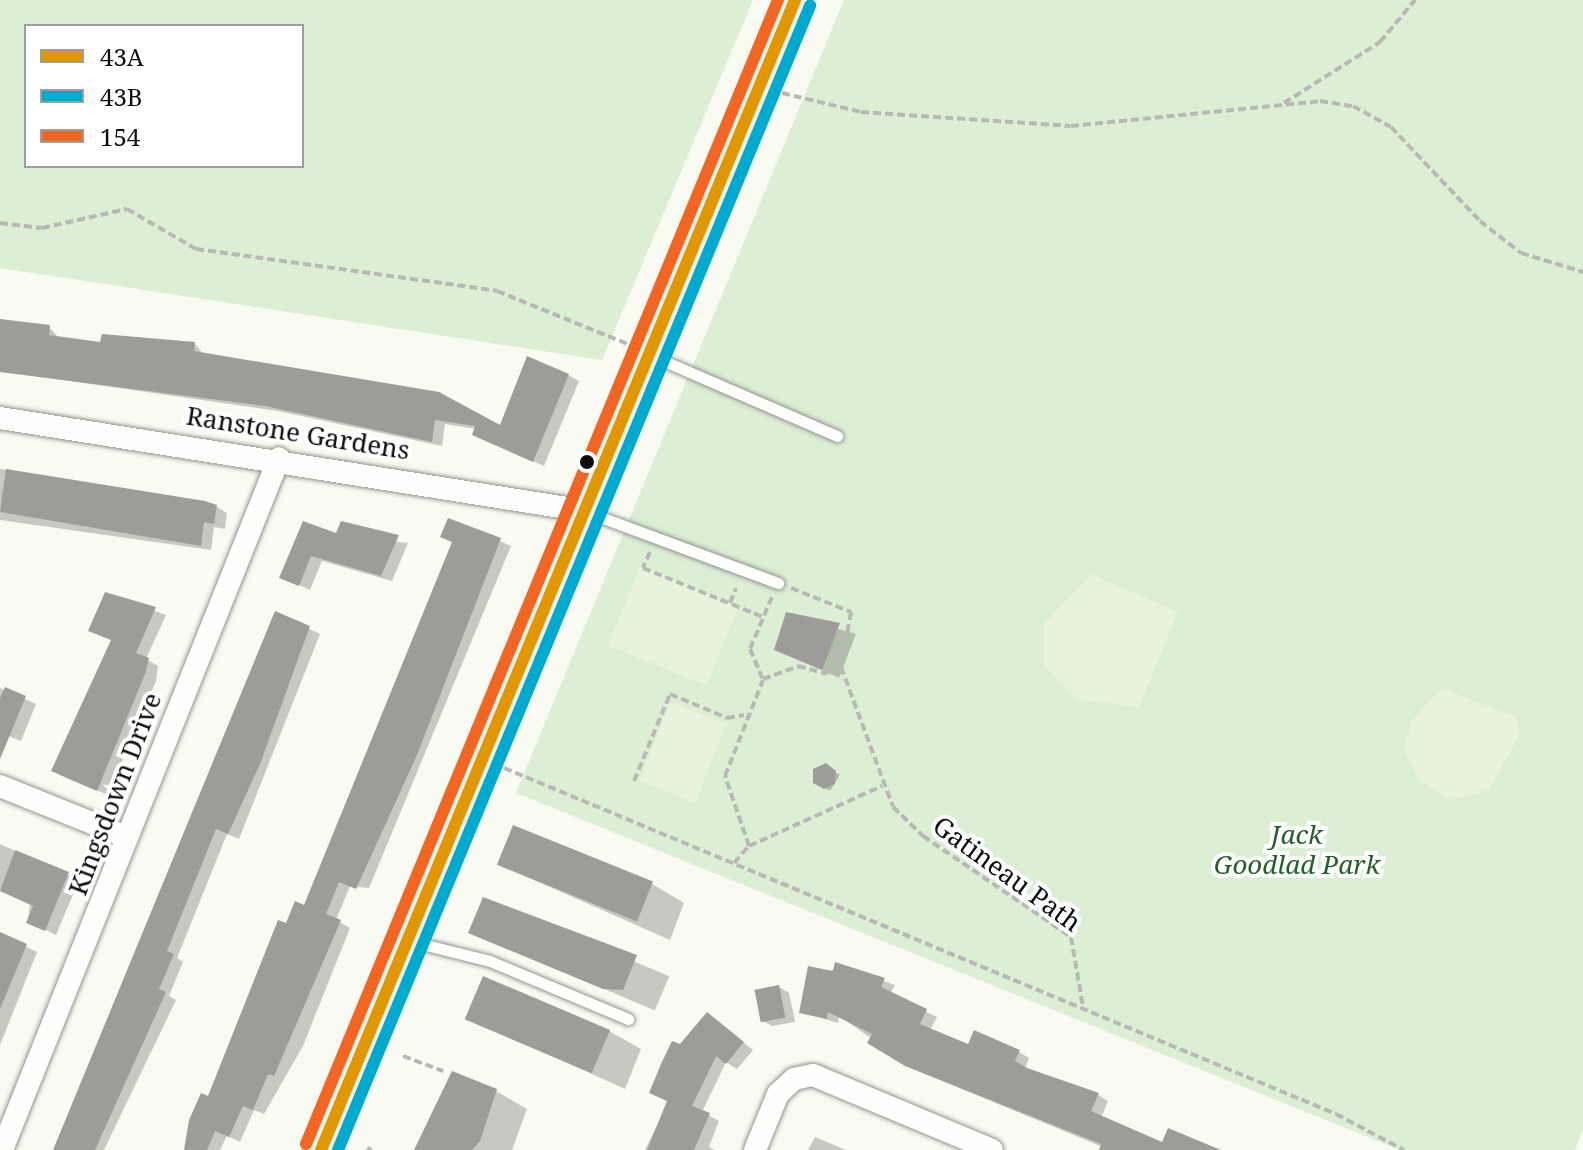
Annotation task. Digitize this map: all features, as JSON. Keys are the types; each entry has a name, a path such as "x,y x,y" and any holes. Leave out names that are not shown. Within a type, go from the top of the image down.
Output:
{"main road":[{"path":"321,1150 586,511 638,349 759,88 795,0"}],"street":[{"name":"Ranstone Gardens","path":"0,418 279,458 586,511"},
{"name":"Kingsdown Drive","path":"2,1150 279,458"},
{"path":"0,786 127,837"},
{"path":"755,1150 778,1094 794,1079 813,1075 992,1150"}],"lane":[{"path":"638,349 837,436"},
{"path":"586,511 778,583"},
{"path":"408,941 490,961 628,1019"}],"path":[{"path":"1281,105 1380,42 1415,0"},
{"path":"759,88 861,112 979,123 1164,121 1320,101 1372,113 1521,253 1583,272"},
{"path":"0,223 42,228 127,209 196,249 497,291 638,349"},
{"path":"650,552 643,568 763,617"},
{"path":"749,846 725,779 744,715 763,679 798,666 827,674 846,631 849,610 778,583 750,650 763,679"},
{"path":"730,603 736,588"},
{"name":"Gatineau Path","path":"846,631 841,667 882,786 923,836 1071,937 1085,1009"},
{"path":"634,781 670,694 727,718 744,715"},
{"path":"484,760 1085,1009 1404,1150"},
{"path":"734,863 749,846 882,786"},
{"path":"403,1056 443,1071"}],"green space":[{"path":"0,0 753,0 602,360 0,268"},
{"name":"Jack Goodlad Park","path":"844,0 1583,0 1583,1129 1575,1150 1400,1150 516,793"},
{"path":"640,567 738,607 706,686 608,646"},
{"path":"1091,574 1178,612 1139,707 1075,699 1044,666 1044,624"},
{"path":"1441,688 1516,717 1519,736 1489,790 1450,800 1419,780 1404,750 1412,721"},
{"path":"670,702 726,724 696,803 640,781"}],"building":[{"path":"0,319 50,325 49,335 100,342 102,334 195,342 194,351 439,392 500,425 527,356 569,374 533,462 472,435 475,426 435,420 432,442 265,406 0,372"},
{"path":"6,469 205,501 217,505 214,524 204,522 201,546 0,512"},
{"path":"448,518 501,538 417,755 356,889 339,882 326,914 341,920 274,1076 268,1074 253,1110 243,1106 229,1137 215,1131 207,1150 184,1150 189,1120 201,1093 208,1096 278,920 286,923 295,901 304,905 452,542 440,537"},
{"path":"303,521 336,533 341,521 399,535 381,576 311,556 299,586 279,578"},
{"path":"105,592 156,607 136,653 149,658 145,674 97,791 51,771 111,640 88,631"},
{"path":"275,611 310,626 260,764 228,834 216,829 167,951 174,954 159,989 166,992 95,1150 53,1150"},
{"path":"786,612 840,623 822,670 774,650"},
{"path":"5,687 26,696 0,759 0,698"},
{"path":"826,763 836,771 835,784 824,789 813,783 813,769"},
{"path":"513,825 653,882 637,921 497,865"},
{"path":"15,850 69,872 45,931 26,923 33,906 0,891"},
{"path":"483,897 637,955 623,990 603,989 468,933"},
{"path":"0,932 27,944 0,1009"},
{"path":"835,962 885,978 881,987 927,1009 920,1024 968,1044 974,1030 1020,1050 1015,1061 1027,1068 1099,1093 1091,1111 1162,1142 1168,1128 1221,1150 1099,1150 1101,1144 905,1066 867,1043 872,1034 828,1012 827,1019 799,1013 808,966 833,971"},
{"path":"483,976 610,1030 592,1073 465,1019"},
{"path":"779,985 785,1017 761,1022 754,990"},
{"path":"707,1012 744,1042 726,1064 716,1056 692,1106 710,1113 694,1150 647,1150 667,1101 649,1093 661,1064 672,1041 680,1044"},
{"path":"452,1071 497,1089 480,1141 472,1150 414,1150"}],"transit line":[{"name":"154","path":"306,1144 778,0"},
{"name":"43A","path":"321,1150 795,0"},
{"name":"43B","path":"338,1150 810,6"}]}
